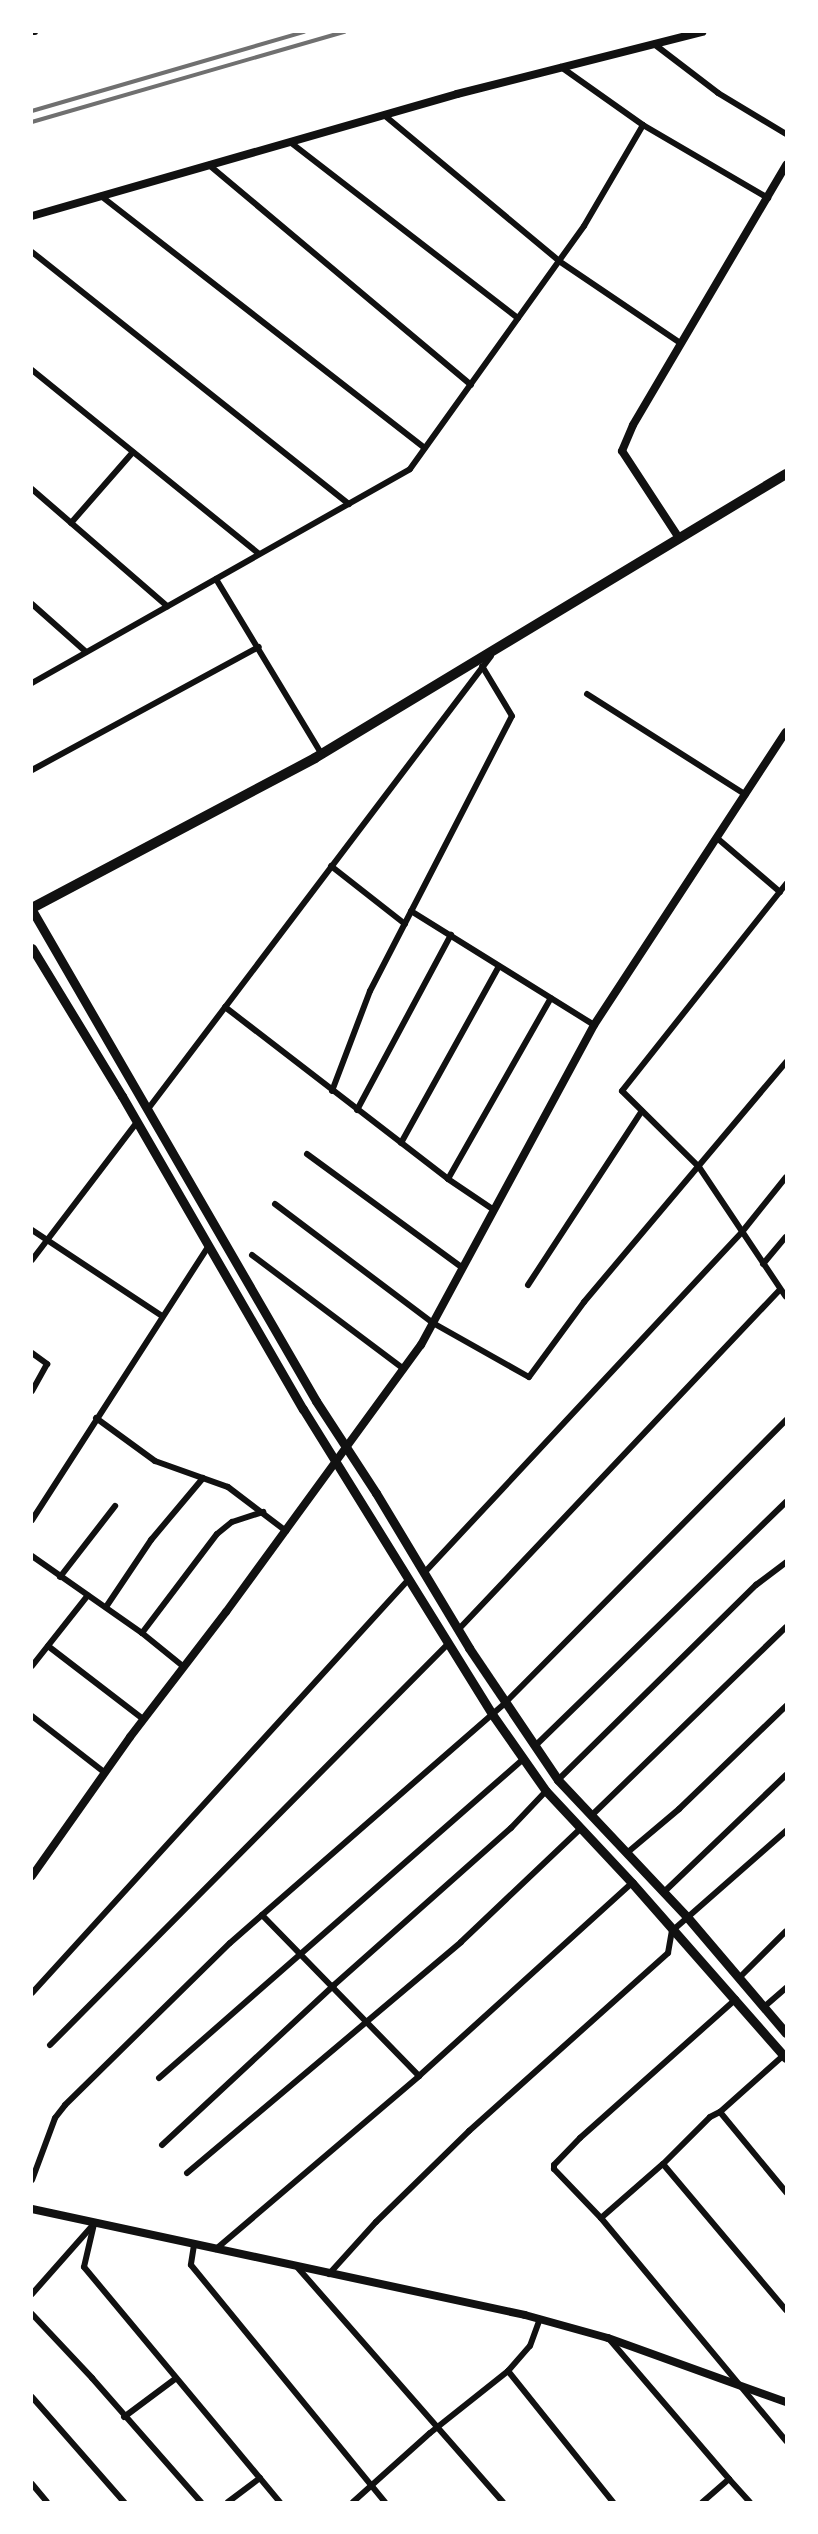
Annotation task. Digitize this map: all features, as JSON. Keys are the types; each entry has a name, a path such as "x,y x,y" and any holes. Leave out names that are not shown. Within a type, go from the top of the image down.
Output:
{"main road":[{"path":"786,474 506,641 322,755 32,909 316,1401 458,1630 535,1746 558,1780 688,1917 786,2033"},
{"path":"32,948 336,1463 492,1714 546,1791 632,1883 785,2057"}],"street":[{"path":"32,216 384,115 702,32"},
{"path":"654,44 718,93 786,134"},
{"path":"561,67 643,125 769,198"},
{"path":"384,115 559,261 680,343"},
{"path":"32,683 410,469 584,226 643,125"},
{"path":"290,142 519,318"},
{"path":"209,165 471,385"},
{"path":"678,538 622,451 633,425 680,343 769,198 786,165"},
{"path":"101,196 425,447"},
{"path":"32,252 349,504"},
{"path":"32,370 259,554"},
{"path":"71,523 133,452"},
{"path":"32,489 167,606"},
{"path":"216,579 322,755"},
{"path":"32,604 86,652"},
{"path":"148,1109 482,666 506,641"},
{"path":"32,770 259,647"},
{"path":"332,1091 370,990 512,716 482,666"},
{"path":"587,694 746,794"},
{"path":"32,1876 104,1772 404,1369 433,1323 594,1025 786,732"},
{"path":"717,838 780,892"},
{"path":"331,866 405,924"},
{"path":"786,884 622,1091 699,1167 786,1297"},
{"path":"411,911 594,1025"},
{"path":"357,1110 451,935"},
{"path":"401,1143 499,966"},
{"path":"448,1178 551,998"},
{"path":"225,1007 357,1110 494,1210"},
{"path":"275,1204 433,1323 529,1377 584,1302 786,1062"},
{"path":"528,1285 642,1111"},
{"path":"32,1260 45,1239 137,1122"},
{"path":"307,1154 463,1268"},
{"path":"424,1573 742,1232 786,1177"},
{"path":"32,1230 162,1316"},
{"path":"764,1265 786,1237"},
{"path":"32,1520 208,1247"},
{"path":"253,1255 404,1369"},
{"path":"458,1630 780,1290"},
{"path":"32,1353 47,1364 32,1391"},
{"path":"96,1418 155,1461 228,1487 286,1531"},
{"path":"32,2180 55,2118 65,2105 262,1915 506,1702 786,1420"},
{"path":"106,1607 151,1540 203,1478"},
{"path":"535,1746 786,1502"},
{"path":"61,1577 115,1506"},
{"path":"142,1633 217,1534 232,1522 263,1512"},
{"path":"32,1556 142,1633 184,1667"},
{"path":"558,1780 587,1756 756,1585 786,1562"},
{"path":"32,1993 409,1579"},
{"path":"32,1666 88,1595"},
{"path":"592,1815 786,1627"},
{"path":"50,2045 447,1644"},
{"path":"48,1646 143,1719"},
{"path":"628,1852 679,1809 786,1706"},
{"path":"32,1716 104,1772"},
{"path":"159,2078 524,1759"},
{"path":"664,1892 786,1775"},
{"path":"162,2145 334,1985 510,1828 546,1791"},
{"path":"187,2173 461,1942 581,1828"},
{"path":"328,2274 376,2222 469,2131 668,1953 672,1931 786,1831"},
{"path":"215,2250 419,2076 632,1883"},
{"path":"262,1915 334,1985 366,2023 419,2076"},
{"path":"739,1978 786,1931"},
{"path":"764,2007 786,1987"},
{"path":"736,1999 654,2069 554,2165 561,2180 601,2218 786,2441"},
{"path":"601,2218 663,2164 710,2117 720,2112 785,2057"},
{"path":"720,2112 786,2192"},
{"path":"663,2164 786,2310"},
{"path":"32,2209 540,2319 608,2338 786,2402"},
{"path":"32,2294 94,2224"},
{"path":"94,2224 84,2267 280,2502"},
{"path":"194,2245 191,2265 385,2502"},
{"path":"298,2268 503,2502"},
{"path":"32,2314 201,2502"},
{"path":"353,2502 437,2427 508,2371 530,2346 540,2319"},
{"path":"608,2338 750,2502"},
{"path":"508,2371 613,2502"},
{"path":"124,2417 175,2379"},
{"path":"32,2397 124,2502"},
{"path":"228,2502 260,2478"},
{"path":"703,2502 729,2479"},
{"path":"32,2484 47,2502"}],"railway":[{"path":"32,111 304,32"},
{"path":"32,122 344,32"}]}
